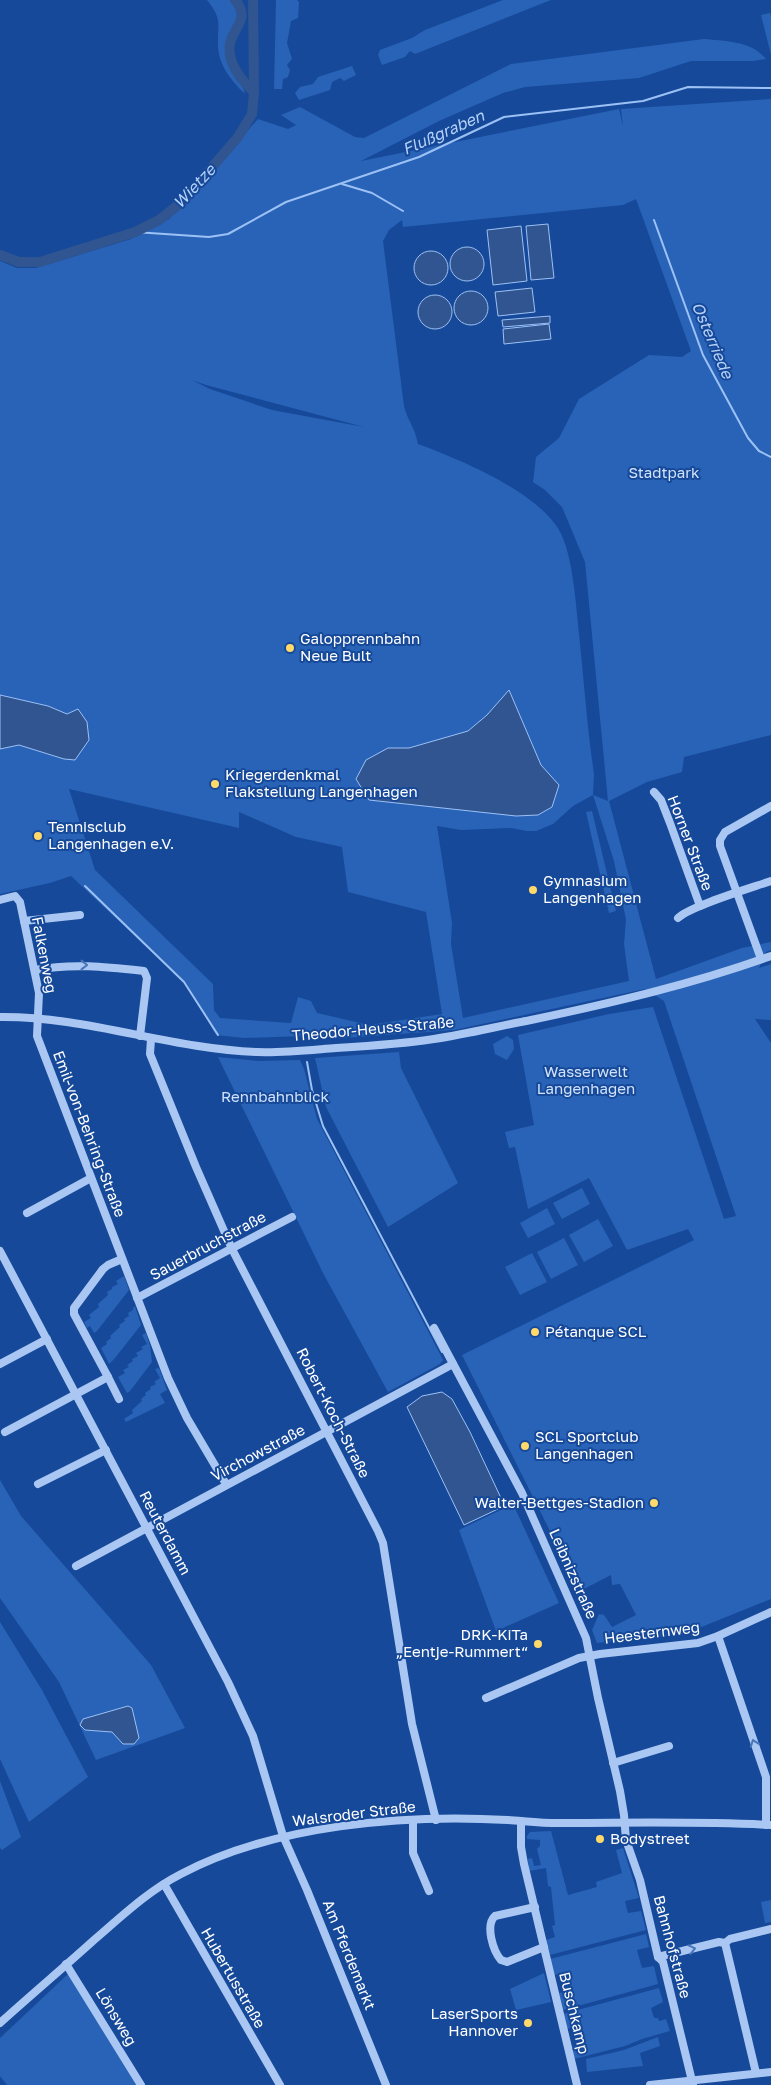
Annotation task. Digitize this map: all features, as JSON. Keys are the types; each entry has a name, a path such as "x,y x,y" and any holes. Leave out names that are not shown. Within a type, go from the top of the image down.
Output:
{"street":[{"name":"Horner Straße","path":"654,792 664,808 700,906"},
{"path":"761,960 720,846 721,836 725,832 771,806"},
{"name":"Horner Straße","path":"678,918 682,914 700,906 771,881"},
{"name":"Falkenweg","path":"0,900 14,896 17,898 24,921 39,992 38,1018"},
{"path":"24,921 80,915"},
{"name":"Theodor-Heuss-Straße","path":"0,1017 69,1021 204,1047 258,1052 316,1050 460,1035 631,998 689,983 771,956"},
{"path":"35,970 88,965 144,971 147,978 140,1036"},
{"name":"Emil-von-Behring-Straße","path":"38,1018 37,1036 175,1396 226,1484"},
{"name":"Robert-Koch-Straße","path":"151,1038 150,1054 232,1249 328,1432 383,1543 412,1724 436,1820"},
{"path":"27,1213 91,1178"},
{"name":"Sauerbruchstraße","path":"137,1298 292,1217"},
{"name":"Reuterdamm","path":"1,1256 106,1450 246,1719 284,1836"},
{"path":"119,1399 74,1314 74,1308 103,1269 122,1260"},
{"name":"Leibnizstraße","path":"434,1328 522,1493 580,1623 590,1656 620,1791 624,1822"},
{"path":"0,1364 47,1339"},
{"name":"Virchowstraße","path":"76,1566 453,1364"},
{"path":"5,1432 108,1377"},
{"path":"38,1484 106,1450"},
{"name":"Heesternweg","path":"486,1698 579,1658 691,1644 718,1636 771,1612"},
{"path":"718,1636 766,1777 768,1825"},
{"path":"613,1763 669,1746"},
{"path":"413,1820 413,1853 429,1891"},
{"name":"Walsroder Straße","path":"0,2023 128,1910 164,1884 198,1866 284,1836 354,1825 413,1820 560,1823 731,1822 768,1825"},
{"name":"Buschkamp","path":"521,1821 521,1847 578,2085"},
{"name":"Bahnhofstraße","path":"624,1822 626,1840 640,1880 658,1957 664,1962 692,2083"},
{"name":"Am Pferdemarkt","path":"284,1836 386,2085"},
{"name":"Hubertusstraße","path":"164,1884 280,2085"},
{"path":"535,1907 495,1916 491,1920 490,1924 495,1951 502,1960 507,1962 544,1947"},
{"path":"658,1957 719,1942 725,1943 730,1939 771,1929"},
{"path":"725,1943 756,2073"},
{"name":"Lönsweg","path":"66,1964 141,2085"},
{"path":"650,2085 692,2083 771,2072"}],"green space":[{"path":"207,0 230,0 234,5 237,18 228,37 227,53 230,65 245,94 230,78 220,59 217,16"},
{"path":"276,0 297,0 299,2 298,18 291,21 287,43 292,59 287,65 290,70 288,77 283,79 282,89 274,89"},
{"path":"503,0 551,0 415,54 410,51 405,57 382,65 378,55 380,50 412,38 425,30"},
{"path":"770,13 771,17 771,55 761,15"},
{"path":"704,39 729,41 746,45 766,59 753,61 691,61 639,78 525,87 503,93 439,121 361,161 619,109 623,127 621,109 771,99 771,735 684,757 682,772 647,782 609,801 656,979 742,948 771,942 771,950 766,952 759,968 771,964 771,1020 755,1019 771,1043 771,1599 684,1634 597,1643 592,1630 599,1614 604,1615 612,1627 636,1615 620,1584 612,1585 611,1575 580,1591 462,1355 694,1240 688,1229 627,1250 589,1178 528,1209 515,1147 509,1148 505,1132 534,1125 518,1035 609,1014 653,1007 724,1219 736,1216 664,1001 645,989 454,1030 343,1038 332,1035 244,1038 216,1035 187,985 71,876 50,883 0,894 0,749 19,745 38,751 67,714 48,706 0,695 0,261 17,268 36,268 131,239 169,219 258,119 288,129 296,125 281,115 300,107 355,137 364,138 511,64","holes":["636,199 691,351 682,357 649,355 579,399 559,438 536,457 533,482 545,490 562,507 585,562 608,801 593,795 594,774 571,566 568,552 559,530 533,502 515,490 454,458 418,444 406,412 383,241 389,230 402,220 403,227 623,205","192,380 364,427 272,410 210,389","69,789 239,828 239,812 296,837 342,847 348,892 426,912 442,1014 369,1025 317,1013 311,1001 298,997 291,1023 220,1018 214,1010 213,984 95,870","593,795 614,861 626,920 624,944 629,981 463,1018 451,944 452,923 437,826 461,830 511,828 536,831 553,824 573,806"]},
{"path":"352,66 356,75 344,81 340,78 332,82 330,90 299,100 295,93 300,87 313,84 318,77"},
{"path":"592,811 616,911 609,913 586,812"},
{"path":"507,1036 513,1040 514,1049 507,1060 495,1054 493,1044"},
{"path":"399,1052 401,1068 458,1183 388,1227 326,1107 315,1058"},
{"name":"Rennbahnblick","path":"218,1057 259,1061 300,1060 317,1119 440,1354 443,1360 440,1364 388,1392 323,1273"},
{"path":"582,1188 590,1204 562,1219 553,1203"},
{"path":"547,1208 555,1224 528,1238 520,1223"},
{"path":"598,1219 613,1246 584,1262 569,1235"},
{"path":"564,1238 578,1265 551,1279 537,1252"},
{"path":"532,1253 547,1282 520,1295 505,1267"},
{"path":"124,1276 129,1290 94,1333 90,1326 87,1328 84,1322 91,1318 89,1315 99,1307 98,1304 108,1295 107,1292 118,1284 116,1281"},
{"path":"135,1306 141,1325 109,1364 101,1348 107,1344 106,1342 111,1338 110,1336 125,1321 124,1319 129,1316 128,1313"},
{"path":"146,1333 152,1362 127,1393 118,1377 125,1373 123,1370 129,1367 127,1365 133,1361 132,1359 138,1356 136,1353 143,1349 141,1347 147,1344 142,1335"},
{"path":"159,1368 167,1390 160,1394 165,1403 126,1422 124,1419 133,1413 132,1410 142,1401 141,1399 146,1395 145,1393 160,1378 155,1369"},
{"path":"0,1480 21,1516 151,1665 185,1728 96,1760 59,1682 0,1598"},
{"path":"513,1504 559,1603 496,1631 459,1530"},
{"path":"0,1622 42,1690 88,1777 29,1822 0,1759"},
{"path":"0,1781 21,1837 2,1850 0,1848"},
{"path":"551,1831 568,1895 597,1887 596,1882 622,1873 616,1850 623,1848 639,1898 625,1901 628,1913 641,1911 646,1930 550,1955 546,1940 555,1937 552,1926 555,1925 551,1887 548,1886 546,1868 529,1871 528,1859 532,1858 534,1866 541,1865 537,1849 540,1846 540,1840 527,1839 527,1836 530,1832"},
{"path":"771,1900 771,1922 765,1923 761,1902"},
{"path":"646,1934 649,1947 637,1950 642,1968 654,1966 658,1984 563,2010 559,1993 568,1991 564,1973 554,1975 550,1959"},
{"path":"544,1973 551,2002 516,2010 510,1989"},
{"path":"68,1974 137,2085 7,2085 0,2076 0,2038"},
{"path":"659,1988 663,2002 651,2008 654,2018 658,2018 659,2021 666,2019 670,2031 625,2046 574,2059 571,2047 582,2044 578,2030 573,2031 572,2027 567,2029 563,2014"},
{"path":"658,2037 660,2046 640,2053 643,2066 587,2072 586,2059 624,2050"}],"shaded area":[{"path":"548,224 554,278 531,280 526,226"},
{"path":"521,226 527,281 493,285 487,230"},
{"path":"467,247 474,248 479,252 483,257 483,271 479,276 474,280 467,281 460,280 455,276 451,271 450,264 451,257 455,252 460,248"},
{"path":"431,251 438,252 443,256 447,261 447,275 443,280 438,284 431,285 424,284 419,280 415,275 414,268 415,261 419,256 424,252"},
{"path":"532,288 535,312 498,316 495,292"},
{"path":"471,291 478,292 483,296 487,301 487,315 483,320 478,324 471,325 464,324 459,320 455,315 454,308 455,301 459,296 464,292"},
{"path":"435,295 442,296 447,300 451,305 451,319 447,324 442,328 435,329 428,328 423,324 419,319 418,312 419,305 423,300 428,296"},
{"path":"550,316 550,323 503,327 502,320"},
{"path":"549,324 551,339 504,344 503,329"},
{"path":"509,690 541,765 559,785 552,807 538,815 516,816 369,800 356,779 366,760 388,748 409,748 468,731 487,715"},
{"path":"0,695 48,706 67,714 78,709 87,722 89,740 75,760 64,759 19,745 0,749"},
{"path":"442,1392 452,1399 501,1498 498,1509 464,1525 407,1407 422,1396"},
{"path":"128,1706 132,1708 139,1738 134,1744 123,1744 112,1732 85,1730 80,1725 83,1719"}],"waterway":[{"name":"Wietze","path":"235,0 240,7 241,18 230,44 231,58 239,76 254,92"},
{"name":"Wietze","path":"0,255 19,262 40,262 135,232 159,220 182,202 238,137 252,114 254,92 253,0"},
{"name":"Flußgraben","path":"135,232 209,237 228,234 286,202 419,157 504,117 643,101 688,87 771,88"},
{"path":"342,184 372,193 403,211"},
{"name":"Osterriede","path":"654,220 703,355 748,438 759,451 771,457"},
{"path":"85,886 184,982 218,1035"},
{"path":"307,1062 312,1090 323,1126 442,1352"}],"place":[{"name":"Galopprennbahn Neue Bult","path":"290,648"},
{"name":"Kriegerdenkmal Flakstellung Langenhagen","path":"215,784"},
{"name":"Tennisclub Langenhagen e.V.","path":"38,836"},
{"name":"Gymnasium Langenhagen","path":"533,890"},
{"name":"Pétanque SCL","path":"535,1332"},
{"name":"SCL Sportclub Langenhagen","path":"525,1446"},
{"name":"Walter-Bettges-Stadion","path":"654,1503"},
{"name":"DRK-KiTa „Eentje-Rummert“","path":"538,1644"},
{"name":"Bodystreet","path":"600,1839"},
{"name":"LaserSports Hannover","path":"528,2023"}],"park label":[{"name":"Stadtpark","path":"664,473"},
{"name":"Wasserwelt Langenhagen","path":"586,1080"}]}
